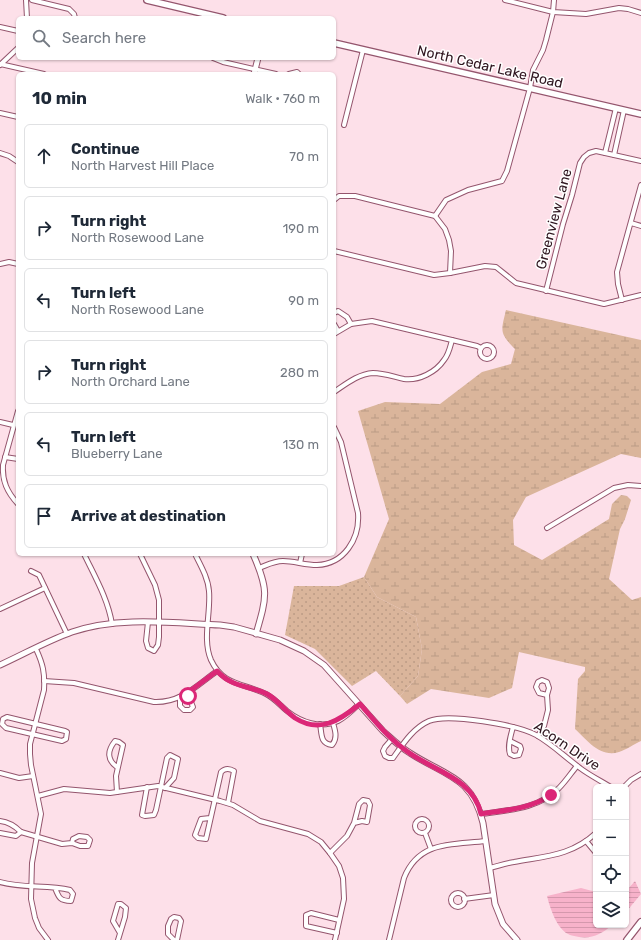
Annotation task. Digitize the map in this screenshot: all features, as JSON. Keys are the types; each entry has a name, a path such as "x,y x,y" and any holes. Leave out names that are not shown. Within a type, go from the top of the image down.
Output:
{"main road":[{"path":"147,0 215,16"},
{"name":"North Cedar Lake Road","path":"336,44 641,114"},
{"path":"627,940 641,922"}],"street":[{"path":"26,0 27,16"},
{"path":"32,0 69,9 72,11 74,16"},
{"path":"505,0 553,12 586,14 619,8 641,13"},
{"path":"435,216 446,200 468,190 502,181 507,171 530,88 533,70 543,50 553,12 554,0"},
{"path":"0,27 16,31"},
{"path":"0,65 16,50"},
{"path":"344,125 363,50"},
{"path":"218,60 255,72 258,60"},
{"path":"0,65 34,72"},
{"path":"607,153 616,108"},
{"path":"614,155 624,110"},
{"path":"0,113 16,117"},
{"name":"Greenview Lane","path":"546,291 562,224 572,195 580,163 584,157 589,153 596,151 641,161"},
{"path":"0,154 9,156 16,161"},
{"path":"622,300 617,272 641,185"},
{"path":"336,199 340,196 355,196 435,216 445,229 449,240 451,251 450,273"},
{"path":"631,223 641,226"},
{"path":"336,251 434,275 485,266 496,267 516,283 604,304 641,295"},
{"path":"0,264 9,262 16,264"},
{"path":"336,312 338,311 343,313 352,324"},
{"path":"336,328 338,331 352,324 372,321 478,346 481,348"},
{"path":"336,391 354,379 367,374 382,374 409,379 422,377 437,368 444,360 449,352 452,340"},
{"path":"16,417 2,472 5,486 9,494 16,502"},
{"path":"0,422 13,425"},
{"path":"259,568 283,561 315,565 323,564 340,557 355,539 358,513 341,442 336,431"},
{"path":"5,457 16,459"},
{"path":"547,528 614,488 628,485 641,486"},
{"path":"85,556 106,600 112,624"},
{"path":"141,556 159,600 159,637 158,645 154,651 148,648 146,641 148,622"},
{"path":"196,556 208,584 208,653 217,671 229,681 237,685 267,694 296,718 304,722 315,724 333,723 344,717 360,704"},
{"path":"253,556 263,578 265,595 264,606 256,634"},
{"path":"300,563 302,556"},
{"path":"31,571 39,575 68,634"},
{"path":"0,609 46,588"},
{"path":"0,665 68,634 91,628 133,621 208,624 234,627 294,645 324,665 401,747 458,780 470,792 475,799 481,814 494,895 500,917 503,924 514,939"},
{"path":"36,648 44,668 44,690 35,724 30,754 41,814 32,863 31,886 32,910 45,939"},
{"path":"44,681 74,683 154,702 164,702 186,694 217,671"},
{"path":"538,736 547,717 547,695 549,688 547,682 542,680 538,682 536,687 539,693 547,695"},
{"path":"180,697 180,706 184,710 190,710 193,707 192,702 186,694"},
{"path":"7,717 65,731 67,732 67,736 62,741 33,734 2,726 3,719 7,717"},
{"name":"Acorn Drive","path":"392,739 383,751 385,756 390,758 393,758 417,729 429,721 436,719 450,718 513,727 538,736 577,766 606,784"},
{"path":"320,724 323,739 326,744 332,744 335,742 336,736 333,723"},
{"path":"510,741 513,727"},
{"path":"117,767 111,762 109,755 115,741 119,742 123,746 117,767 117,792"},
{"path":"147,788 142,815 154,816 163,787 167,758 170,755 174,756 178,758 174,778 163,787"},
{"path":"481,814 524,807 544,800 559,788 577,766"},
{"path":"210,818 201,819 195,835 198,838 206,839 221,772 225,769 231,769 234,772 228,803"},
{"path":"0,774 20,778 33,776"},
{"path":"627,784 641,774"},
{"path":"38,796 64,789 104,793 163,787 228,803 260,821 308,834 321,842 330,852 339,866 343,878 344,893 335,940"},
{"path":"330,852 343,842 354,823 359,804 363,800 368,801 370,805 366,822 362,821 354,823"},
{"path":"0,821 10,824 21,832 37,838 62,844 72,844"},
{"path":"0,832 16,836 21,832"},
{"path":"425,832 431,849"},
{"path":"490,868 514,862 557,855 568,851 593,835"},
{"path":"390,940 406,871 419,856 431,849 449,844 486,841"},
{"path":"586,841 593,849"},
{"path":"0,882 16,885 64,888 70,890 73,894 71,901 64,901 58,896 55,888"},
{"path":"464,899 494,895"},
{"path":"118,940 125,917 126,908 121,904 118,904 113,921 120,933"},
{"path":"337,933 306,926 306,915 311,913 339,920"},
{"path":"174,917 179,918 181,921 176,940 168,934 168,926 171,919 174,917"}],"green space":[{"path":"506,310 641,340 641,458 621,454 526,497 513,520 514,545 542,560 609,519 612,504 621,495 627,496 631,500 620,529 609,579 632,600 641,597 641,741 619,752 606,752 594,747 575,729 578,679 585,671 585,667 519,652 512,688 489,698 431,689 407,704 400,696 418,676 422,649 416,617 377,597 364,577 389,519 358,411 385,402 440,404 482,372 511,364 515,349 506,339 502,327"},
{"path":"364,577 377,597 416,617 422,649 418,676 400,696 376,671 352,686 315,649 285,635 294,586 339,586"}],"shaded area":[{"path":"635,881 641,894 629,908 629,892 629,888"},
{"path":"581,888 593,891 593,928 608,928 601,933 588,937 579,937 565,932 555,918 547,896"}],"route":[{"path":"188,696 186,694 217,671 229,681 237,685 267,694 296,718 304,722 315,724 332,723 344,717 360,704 383,731 401,747 458,780 475,799 481,814 524,807 535,804 551,795"}]}
